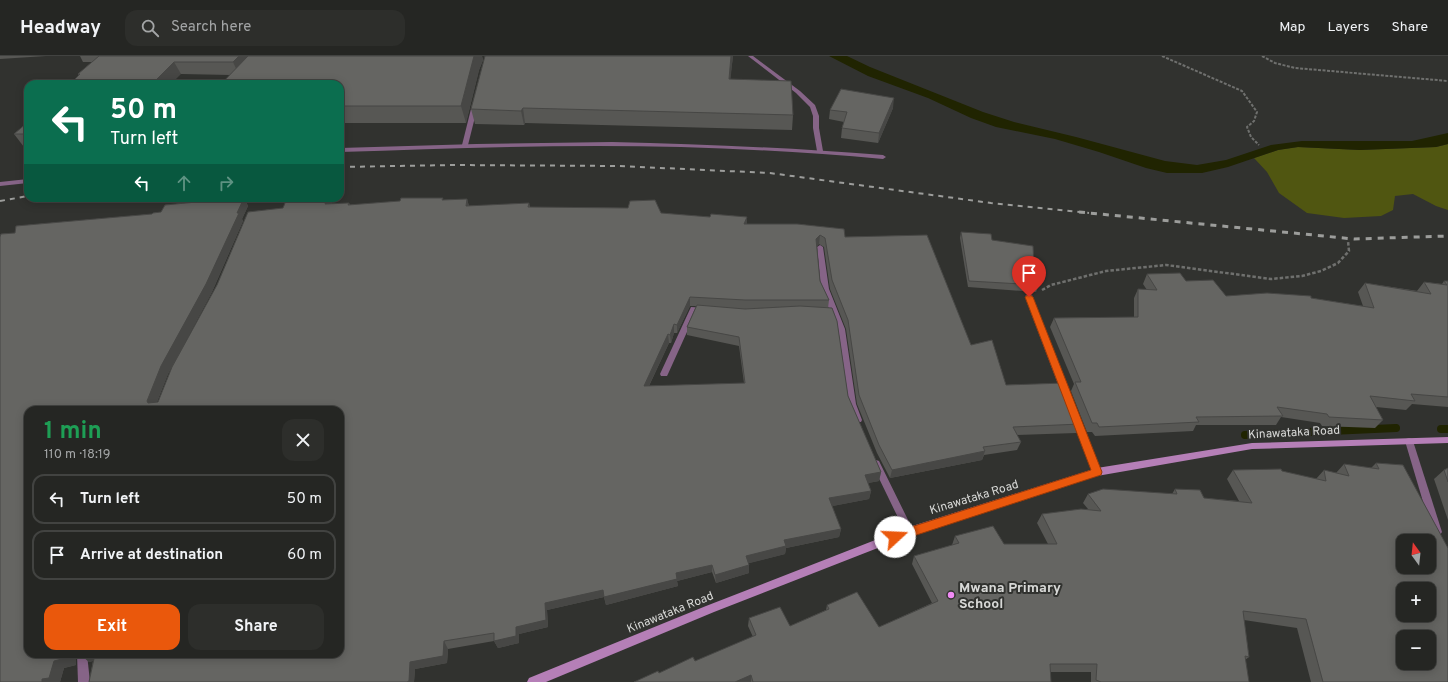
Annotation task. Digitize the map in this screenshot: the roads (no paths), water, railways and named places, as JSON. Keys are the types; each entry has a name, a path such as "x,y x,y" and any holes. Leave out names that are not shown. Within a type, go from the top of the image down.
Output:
{"street":[{"path":"750,56 798,92 813,106 820,151"},
{"path":"465,145 476,100"},
{"path":"344,150 465,145 730,146 820,151 883,157"},
{"path":"0,184 24,181"},
{"path":"820,247 825,289 831,313 841,329 852,404 860,425"},
{"path":"1029,297 1097,472"},
{"path":"664,374 694,309 716,311"},
{"name":"Kinawataka Road","path":"533,682 717,606 909,531 1097,472 1252,446 1448,440"},
{"path":"1409,441 1439,538"},
{"path":"872,454 909,531"},
{"path":"82,658 84,682"}],"waterway":[{"path":"1245,435 1396,428"},
{"path":"1441,429 1448,429"}],"railway":[{"path":"344,167 452,165 619,166 770,173 991,203 1084,213"},
{"path":"0,201 24,197"},
{"path":"1079,212 1084,213"},
{"path":"1084,213 1354,239 1448,236"},
{"path":"1084,213 1089,213"}],"place":[{"name":"Mwana Primary School","path":"951,595"}]}
